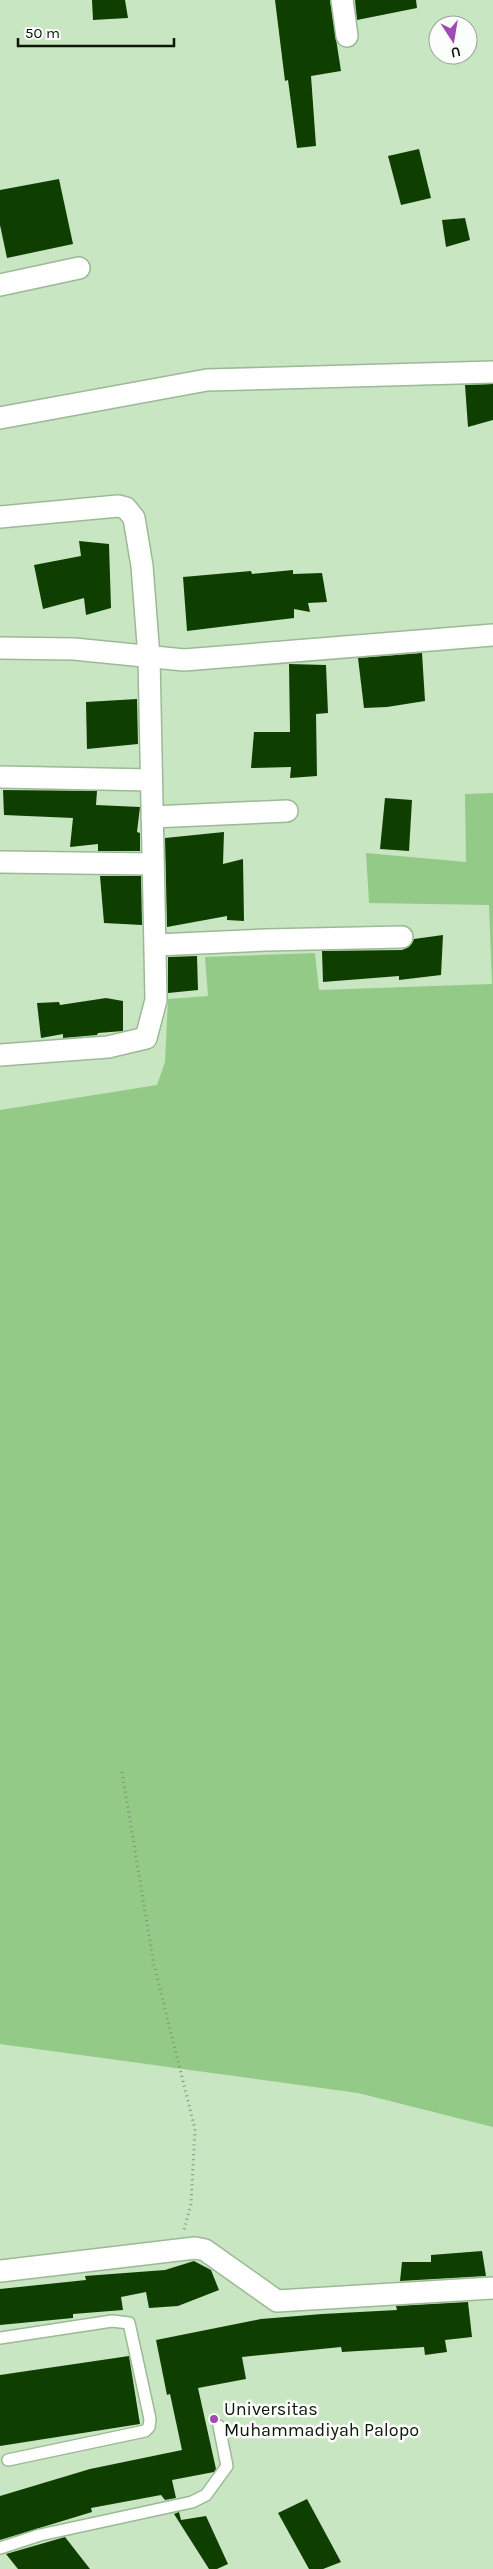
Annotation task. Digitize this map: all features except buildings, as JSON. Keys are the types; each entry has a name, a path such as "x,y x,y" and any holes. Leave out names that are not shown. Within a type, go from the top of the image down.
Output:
{"street":[{"path":"342,0 347,36"},
{"path":"0,285 79,268"},
{"path":"0,418 208,380 493,372"},
{"path":"0,517 107,506 126,508 134,518 142,566 149,657 156,945 156,1000 146,1038 108,1047 0,1055"},
{"path":"0,648 74,649 184,660 493,636"},
{"path":"0,777 151,780"},
{"path":"152,817 287,811"},
{"path":"0,862 154,864"},
{"path":"156,945 402,937"},
{"path":"0,2271 195,2248 205,2250 277,2301 493,2288"}],"lane":[{"path":"0,2338 112,2321 129,2323 150,2419 149,2427 145,2431 8,2460"},
{"path":"0,2548 40,2535 160,2511 198,2500 206,2494 227,2466 219,2426"}],"path":[{"path":"122,1772 154,1965 195,2130 191,2204 179,2250"}],"green space":[{"path":"493,793 493,2127 358,2093 0,2044 0,1110 157,1085 165,1062 168,999 208,996 205,957 315,953 319,990 492,984 489,905 369,903 366,853 466,862 465,794"}],"place":[{"name":"Universitas Muhammadiyah Palopo","path":"214,2419"}]}
